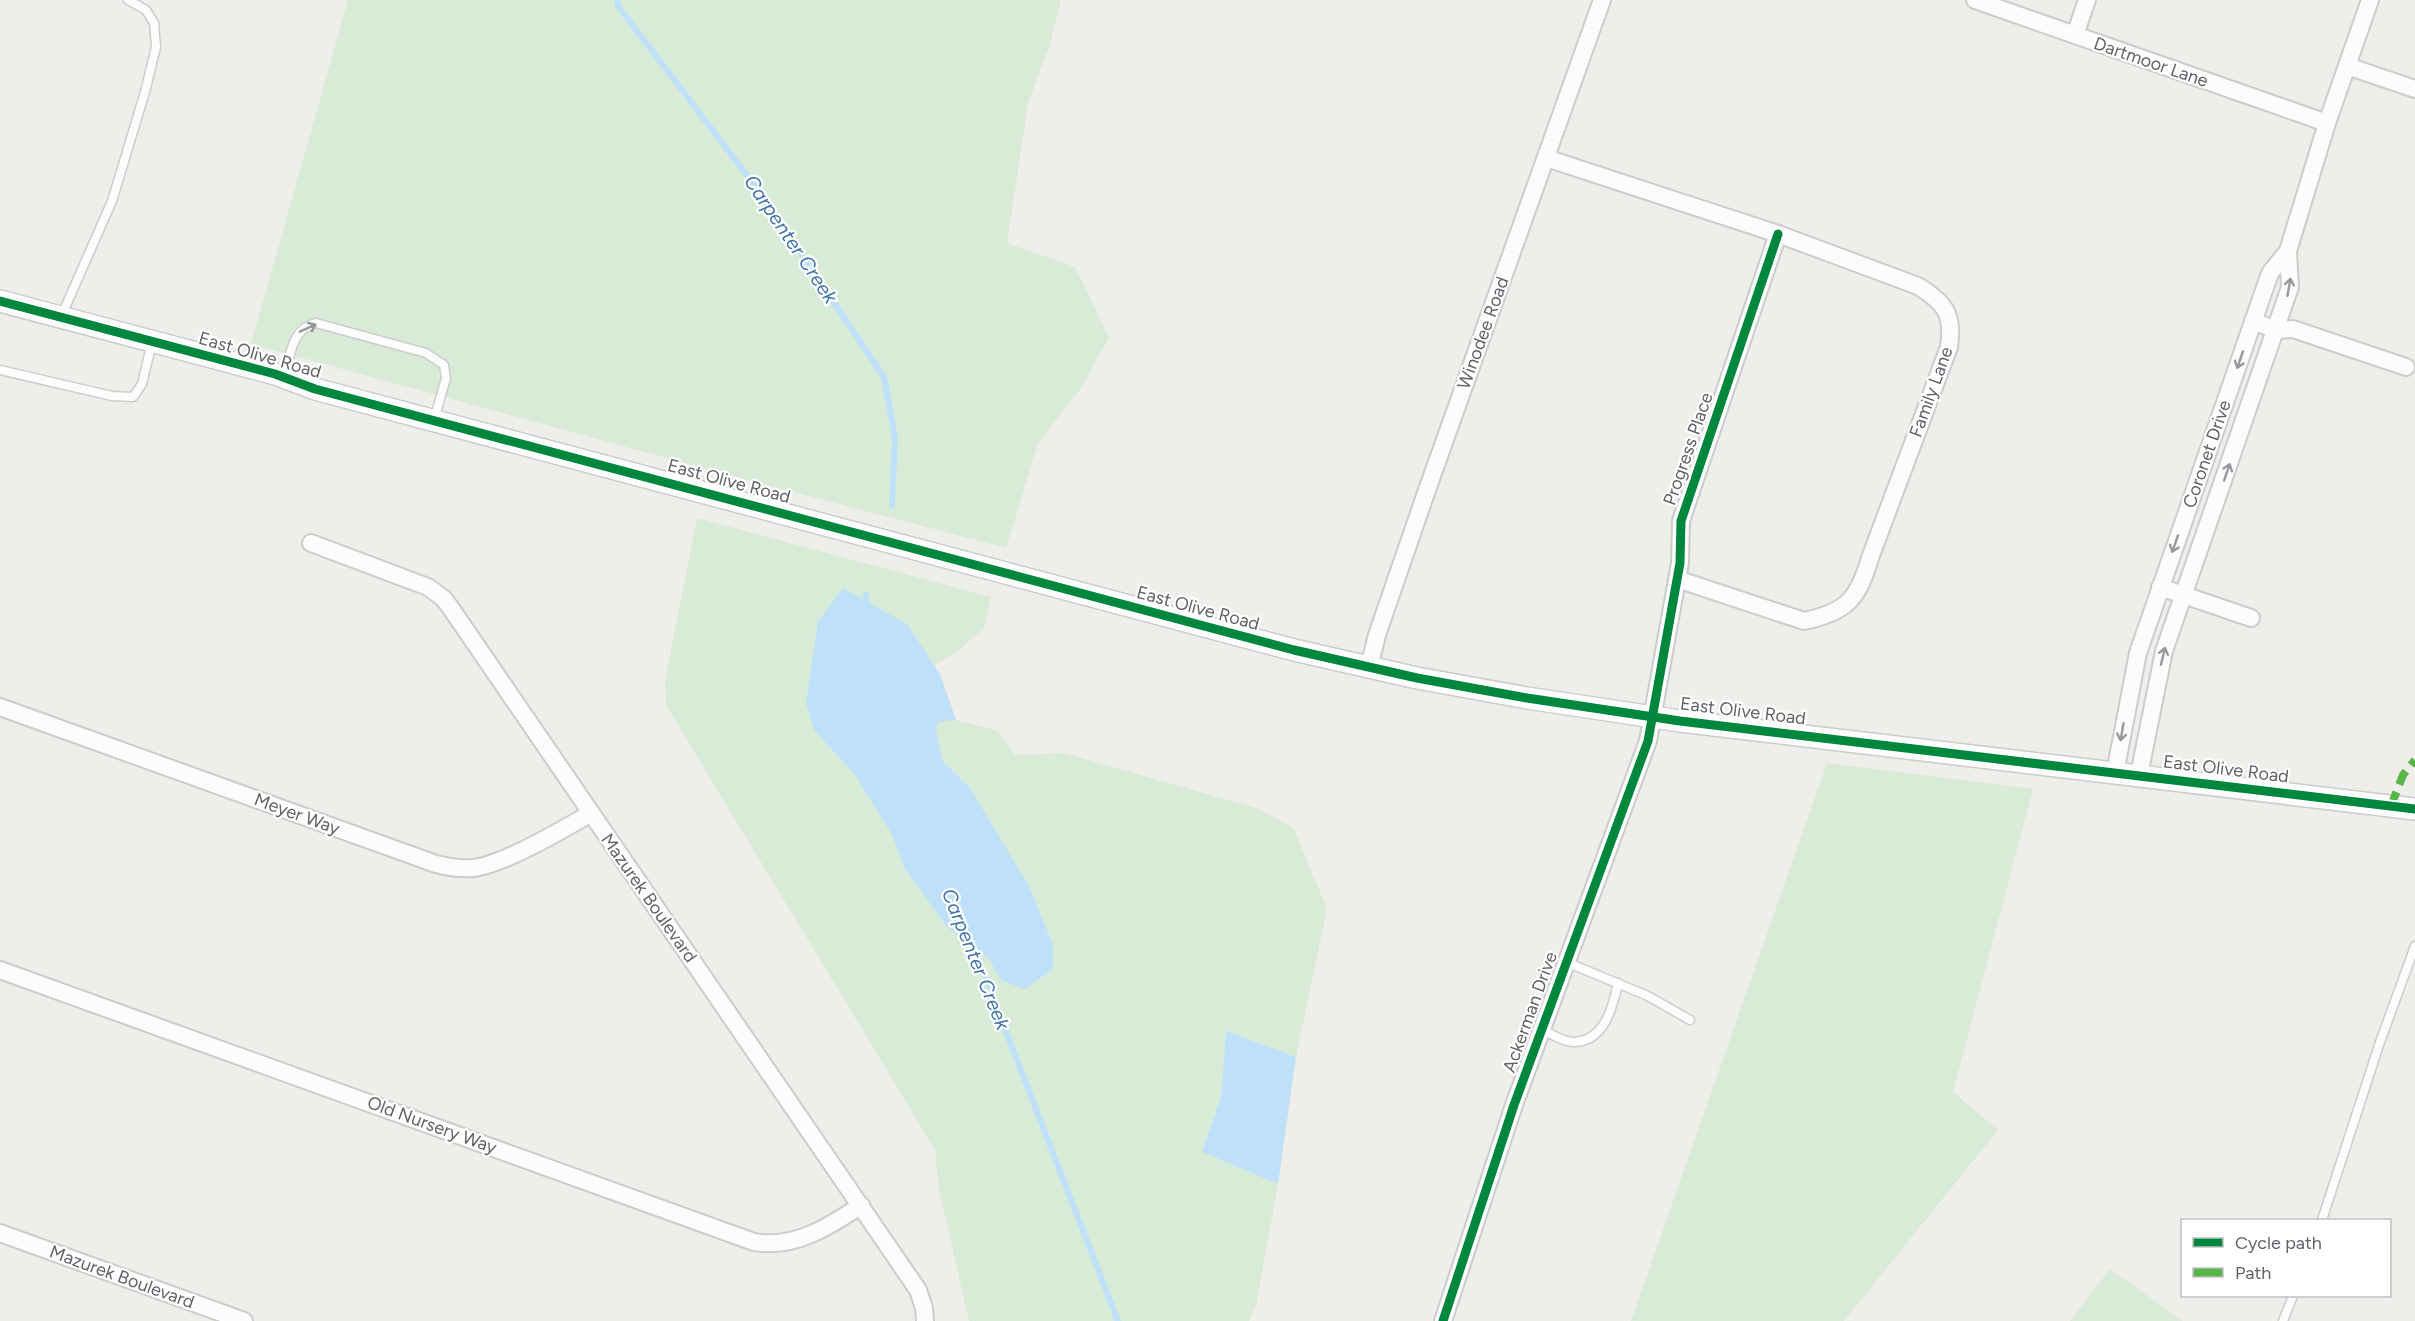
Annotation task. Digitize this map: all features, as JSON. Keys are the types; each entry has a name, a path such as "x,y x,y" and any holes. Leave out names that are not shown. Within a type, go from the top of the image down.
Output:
{"street":[{"name":"Winodee Road","path":"1369,667 1377,635 1423,501 1602,0"},
{"name":"Dartmoor Lane","path":"1975,0 2327,123"},
{"path":"2075,35 2087,0"},
{"name":"Coronet Drive","path":"2139,776 2164,651 2277,330 2290,287 2288,251 2327,123 2370,0"},
{"path":"2347,66 2415,89"},
{"name":"Family Lane","path":"1546,158 1778,234 1917,286 1936,297 1947,312 1952,327 1949,347 1862,583 1851,601 1832,613 1804,621 1677,579"},
{"name":"Progress Place","path":"1653,717 1680,563 1681,521 1778,234"},
{"name":"Coronet Drive","path":"2115,773 2138,653 2270,273 2288,251"},
{"name":"East Olive Road","path":"0,301 284,377 315,389 1121,604 1369,667 1527,698 1653,717 2415,809"},
{"path":"2253,321 2277,330 2294,329 2406,367"},
{"name":"Mazurek Boulevard","path":"311,543 428,587 443,598 918,1290 924,1308 925,1321"},
{"path":"2160,587 2251,618"},
{"name":"Meyer Way","path":"0,707 452,868 473,868 490,864 563,830 591,813"},
{"name":"Ackerman Drive","path":"1443,1321 1542,1029 1648,741 1653,717"},
{"name":"Old Nursery Way","path":"0,970 754,1242 771,1245 789,1243 836,1222 861,1205"},
{"name":"Mazurek Boulevard","path":"0,1233 244,1321"}],"lane":[{"path":"61,317 112,201 156,47 154,22 146,10 128,0"},
{"path":"284,377 297,333 305,326 316,323 426,353 444,365 446,378 434,420"},
{"path":"0,370 112,396 133,397 142,384 152,342"},
{"path":"2323,1219 2379,1046 2415,946"},
{"path":"1566,962 1648,996 1690,1020"},
{"path":"1542,1029 1560,1039 1572,1042 1584,1040 1600,1029 1610,1016 1618,983"},
{"path":"2283,1321 2293,1297"}],"green space":[{"path":"348,0 1061,0 1050,45 1028,103 1007,243 1075,267 1109,337 1082,387 1038,443 1006,548 710,470 251,344"},
{"path":"697,518 991,597 984,628 958,651 934,665 907,624 818,622 807,703 814,730 855,775 891,833 905,869 947,927 988,958 1002,981 1053,944 1029,886 970,788 942,760 936,728 939,722 956,720 998,731 1015,755 1064,753 1259,809 1294,829 1327,909 1296,1057 1226,1031 1221,1097 1202,1152 1278,1184 1256,1305 1249,1321 969,1321 939,1190 935,1150 666,705 665,680"},
{"path":"1827,763 2033,789 1953,1092 1998,1130 1844,1321 1631,1321"},
{"path":"2110,1269 2183,1321 2070,1321"}],"water":[{"path":"843,588 907,624 940,674 956,720 939,722 936,728 942,760 970,788 1029,886 1053,944 1053,969 1025,989 1002,981 988,958 947,927 905,869 891,833 855,775 814,730 806,703 818,622"},
{"path":"1226,1031 1296,1057 1278,1184 1202,1152 1221,1097"}],"waterway":[{"name":"Carpenter Creek","path":"617,0 618,6 759,191 884,377 895,438 892,506"},
{"name":"Carpenter Creek","path":"866,595 866,608"},
{"name":"Carpenter Creek","path":"971,941 1118,1321"}],"marked path":[{"path":"2391,806 2403,775 2415,760"}],"cycle path":[{"path":"1443,1321 1514,1105 1648,741 1680,563 1681,521 1778,234"},
{"path":"0,301 275,374 315,389 1294,650 1417,678 1527,698 1680,721 2415,809"}]}
